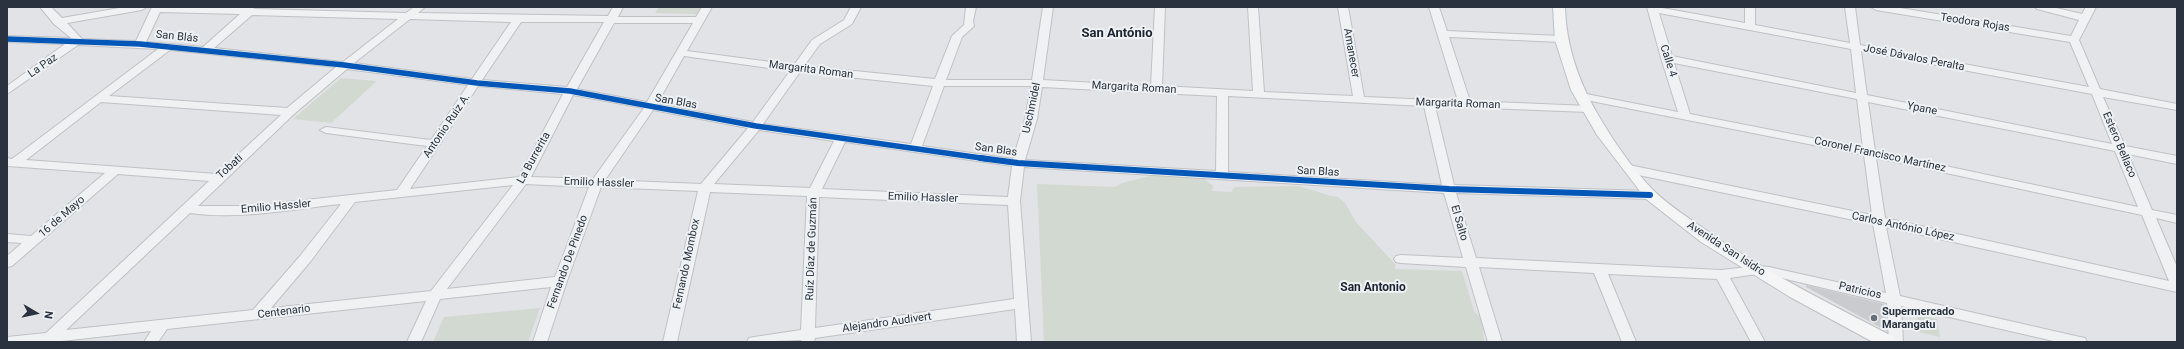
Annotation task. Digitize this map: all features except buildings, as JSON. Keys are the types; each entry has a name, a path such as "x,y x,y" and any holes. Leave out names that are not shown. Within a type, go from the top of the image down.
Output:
{"main road":[{"name":"Avenida San Isidro","path":"1559,7 1561,39 1567,60 1581,96 1601,133 1650,195 1703,236 1757,270 1888,342"}],"street":[{"path":"45,7 58,22 78,40"},
{"path":"58,22 142,7"},
{"name":"Tobati","path":"49,338 290,112 344,65 420,7"},
{"name":"La Burrerita","path":"414,342 435,295 523,180 570,91 618,7"},
{"name":"Fernando De Pinedo","path":"540,342 560,281 597,182 650,107 707,7"},
{"path":"705,187 756,126 816,42 848,22 856,7"},
{"path":"915,148 957,36 969,26 968,20 971,7"},
{"name":"Uschmidel","path":"1024,342 1014,201 1018,163 1031,119 1048,7"},
{"path":"1156,89 1160,7"},
{"path":"1253,7 1259,94"},
{"name":"Amanecer","path":"1343,7 1359,100"},
{"path":"1434,7 1465,104"},
{"path":"1750,7 1750,27"},
{"path":"1850,7 1879,221 1894,299 1896,342"},
{"name":"Teodora Rojas","path":"1876,7 2074,40"},
{"path":"2040,7 2084,18"},
{"path":"2074,40 2091,7"},
{"path":"140,44 157,8 518,19 699,20"},
{"name":"José Dávalos Peralta","path":"1652,8 2177,107"},
{"name":"Calle 4","path":"1652,8 1666,58 1685,115"},
{"path":"205,50 251,10"},
{"name":"Antonio Ruiz A.","path":"402,192 477,83 518,19"},
{"path":"1443,34 1561,39"},
{"name":"San Blás","path":"7,39 78,40 168,46 344,65"},
{"name":"La Paz","path":"7,91 78,40"},
{"name":"Estero Bellaco","path":"2074,40 2177,283"},
{"path":"11,163 99,99 168,46"},
{"name":"Margarita Roman","path":"682,53 845,75 939,83 1037,84 1359,100 1588,109"},
{"name":"Ypane","path":"1666,58 2177,160"},
{"name":"San Blas","path":"344,65 477,83 570,91 756,126 1018,163 1449,189 1650,195"},
{"path":"1222,176 1223,93"},
{"name":"Coronel Francisco Martínez","path":"1581,96 1685,115 1870,153 2177,219"},
{"path":"99,99 290,112"},
{"name":"El Salto","path":"1429,103 1449,189 1495,342"},
{"path":"326,130 435,144"},
{"name":"Ruíz Díaz de Guzmán","path":"808,338 813,194 840,139"},
{"path":"11,163 218,178"},
{"name":"Carlos António López","path":"1629,169 1879,221 2177,287"},
{"name":"16 de Mayo","path":"7,263 116,170"},
{"name":"Emilio Hassler","path":"186,208 207,211 229,211 523,180 705,187 813,194 1014,201"},
{"name":"Fernando Mombox","path":"670,342 705,187"},
{"path":"256,316 305,259 351,199"},
{"path":"7,238 35,240"},
{"name":"Patricios","path":"1401,259 1721,275 1757,270 1774,271 2080,342"},
{"path":"1599,269 1629,342"},
{"path":"1721,275 1758,342"},
{"name":"Centenario","path":"7,342 256,316 560,281"},
{"name":"Alejandro Audivert","path":"754,342 808,338 1021,303"},
{"path":"151,342 162,326"}],"shaded area":[{"path":"659,7 701,7 697,14 655,13"},
{"path":"341,78 377,81 331,123 293,119"},
{"path":"1153,175 1202,177 1213,186 1212,191 1231,192 1235,187 1299,186 1338,197 1345,203 1356,222 1396,265 1394,269 1462,271 1474,311 1482,319 1484,342 1044,342 1037,184 1115,187 1122,183"},
{"path":"540,308 528,342 433,342 444,317"},
{"path":"1917,314 1937,319 1940,337 1919,332"}],"cycle path":[{"path":"7,39 140,44 344,65 477,83 570,91 756,126 1018,163 1449,189 1650,195"}],"place":[{"name":"Supermercado Marangatu","path":"1874,318"}],"district":[{"name":"San António","path":"1117,34"},
{"name":"San Antonio","path":"1373,288"}]}
